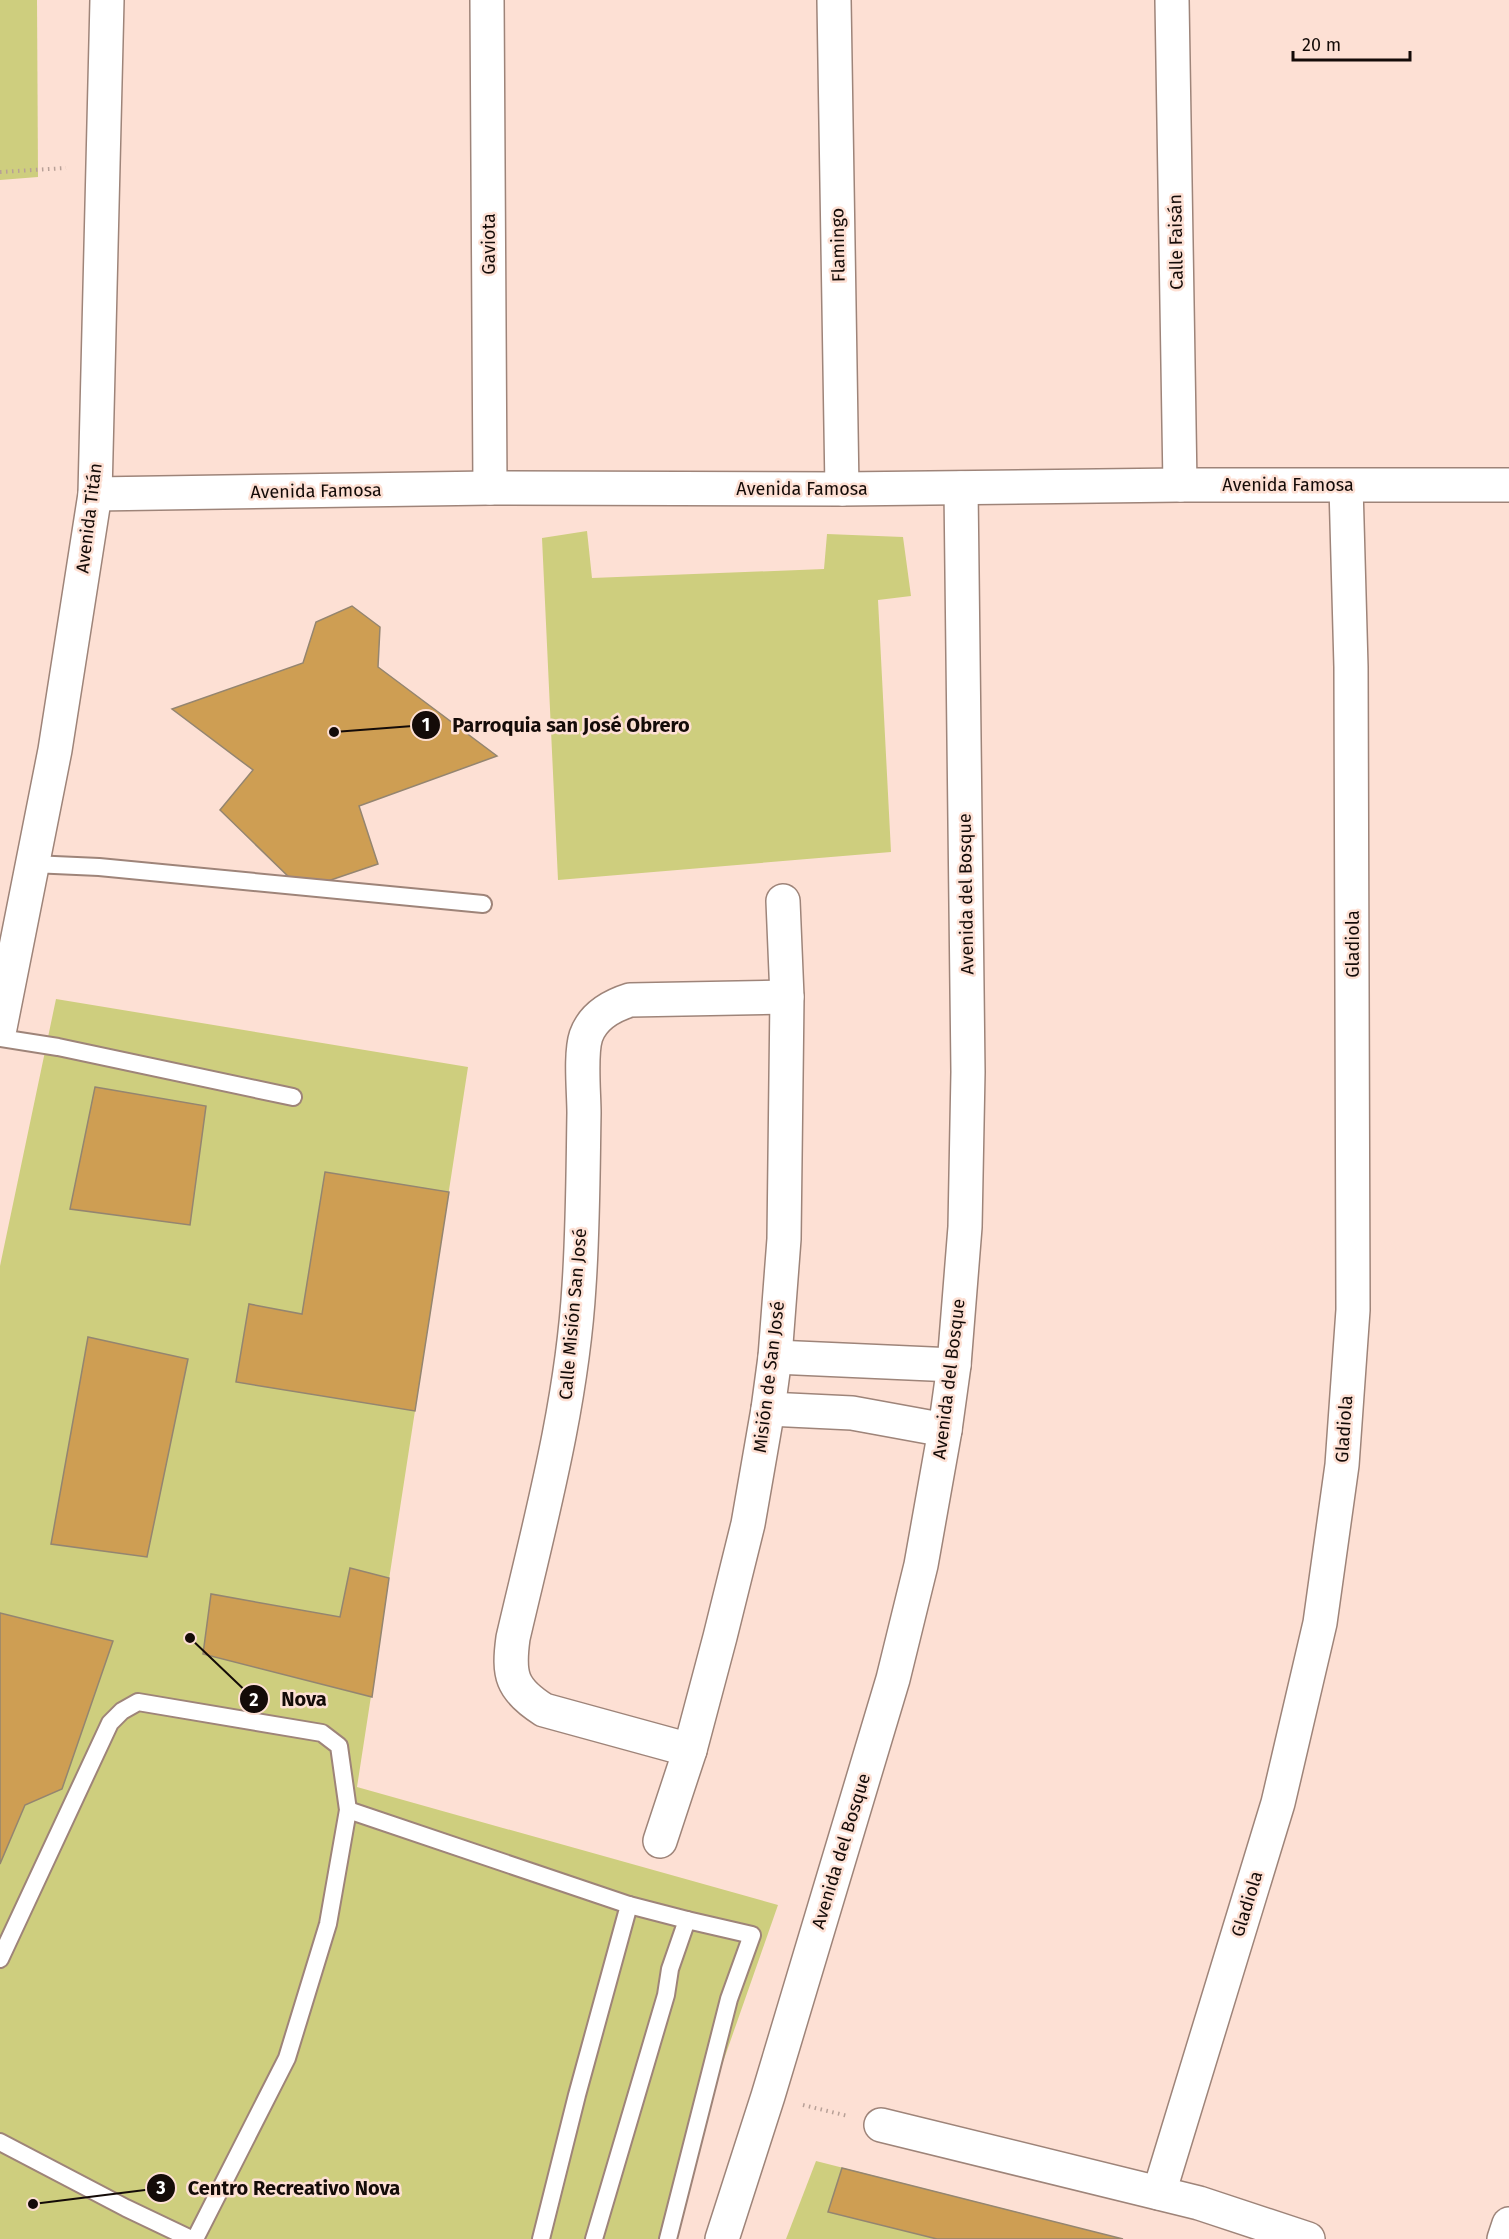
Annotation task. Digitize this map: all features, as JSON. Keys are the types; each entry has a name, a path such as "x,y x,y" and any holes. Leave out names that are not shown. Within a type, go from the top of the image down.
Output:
{"street":[{"name":"Avenida Titán","path":"0,1028 55,750 95,494 108,0"},
{"name":"Gaviota","path":"487,0 490,489"},
{"name":"Flamingo","path":"834,0 842,489"},
{"name":"Calle Faisán","path":"1172,0 1180,485"},
{"name":"Avenida Famosa","path":"95,494 490,489 1509,485"},
{"name":"Gladiola","path":"1159,2193 1278,1803 1320,1623 1342,1465 1353,1287 1351,667 1346,486"},
{"name":"Avenida del Bosque","path":"722,2239 768,2096 893,1679 921,1565 954,1365 965,1227 968,1072 961,488"},
{"name":"Misión de San José","path":"660,1841 690,1750 748,1524 775,1357 784,1239 787,998 783,901"},
{"name":"Calle Misión San José","path":"690,1750 544,1710 526,1698 515,1682 510,1661 513,1638 569,1383 579,1287 586,1036 597,1018 612,1006 630,1000 787,998"},
{"path":"775,1357 954,1365"},
{"path":"768,1409 852,1413 945,1430"},
{"path":"881,2125 1198,2203 1308,2239"},
{"path":"1504,2239 1509,2224"}],"lane":[{"path":"32,864 99,867 483,904"},
{"path":"0,1038 58,1047 293,1097"},
{"path":"0,1959 110,1723 122,1711 138,1702 322,1733 339,1746 348,1810 328,1924 286,2058 193,2239 126,2208 0,2142"},
{"path":"348,1810 629,1905 752,1935 729,1999 668,2239"},
{"path":"541,2239 577,2095 629,1905"},
{"path":"594,2239 666,1995 670,1970 687,1920"}],"path":[{"path":"0,172 102,166"},
{"path":"768,2096 881,2125"}],"shaded area":[{"path":"0,0 37,0 38,177 0,180"},
{"path":"587,531 592,578 824,569 827,534 903,537 911,596 878,600 891,852 558,880 542,538"},
{"path":"56,999 468,1067 357,1787 778,1905 661,2239 0,2239 0,1266"},
{"path":"816,2161 1123,2239 786,2239"}],"building":[{"path":"352,606 380,627 378,667 497,756 359,806 378,864 322,883 294,882 220,810 253,770 172,709 303,663 316,622"},
{"path":"95,1087 206,1106 190,1225 70,1209"},
{"path":"325,1172 449,1192 415,1411 236,1382 249,1304 302,1314"},
{"path":"88,1337 188,1359 147,1557 51,1544"},
{"path":"350,1568 389,1578 372,1697 203,1654 211,1594 340,1617"},
{"path":"0,1613 113,1641 62,1789 25,1805 0,1864"},
{"path":"842,2168 1123,2239 937,2239 828,2212"}],"place":[{"name":"Parroquia san José Obrero","path":"334,732"},
{"name":"Nova","path":"190,1638"},
{"name":"Centro Recreativo Nova","path":"33,2204"}]}
